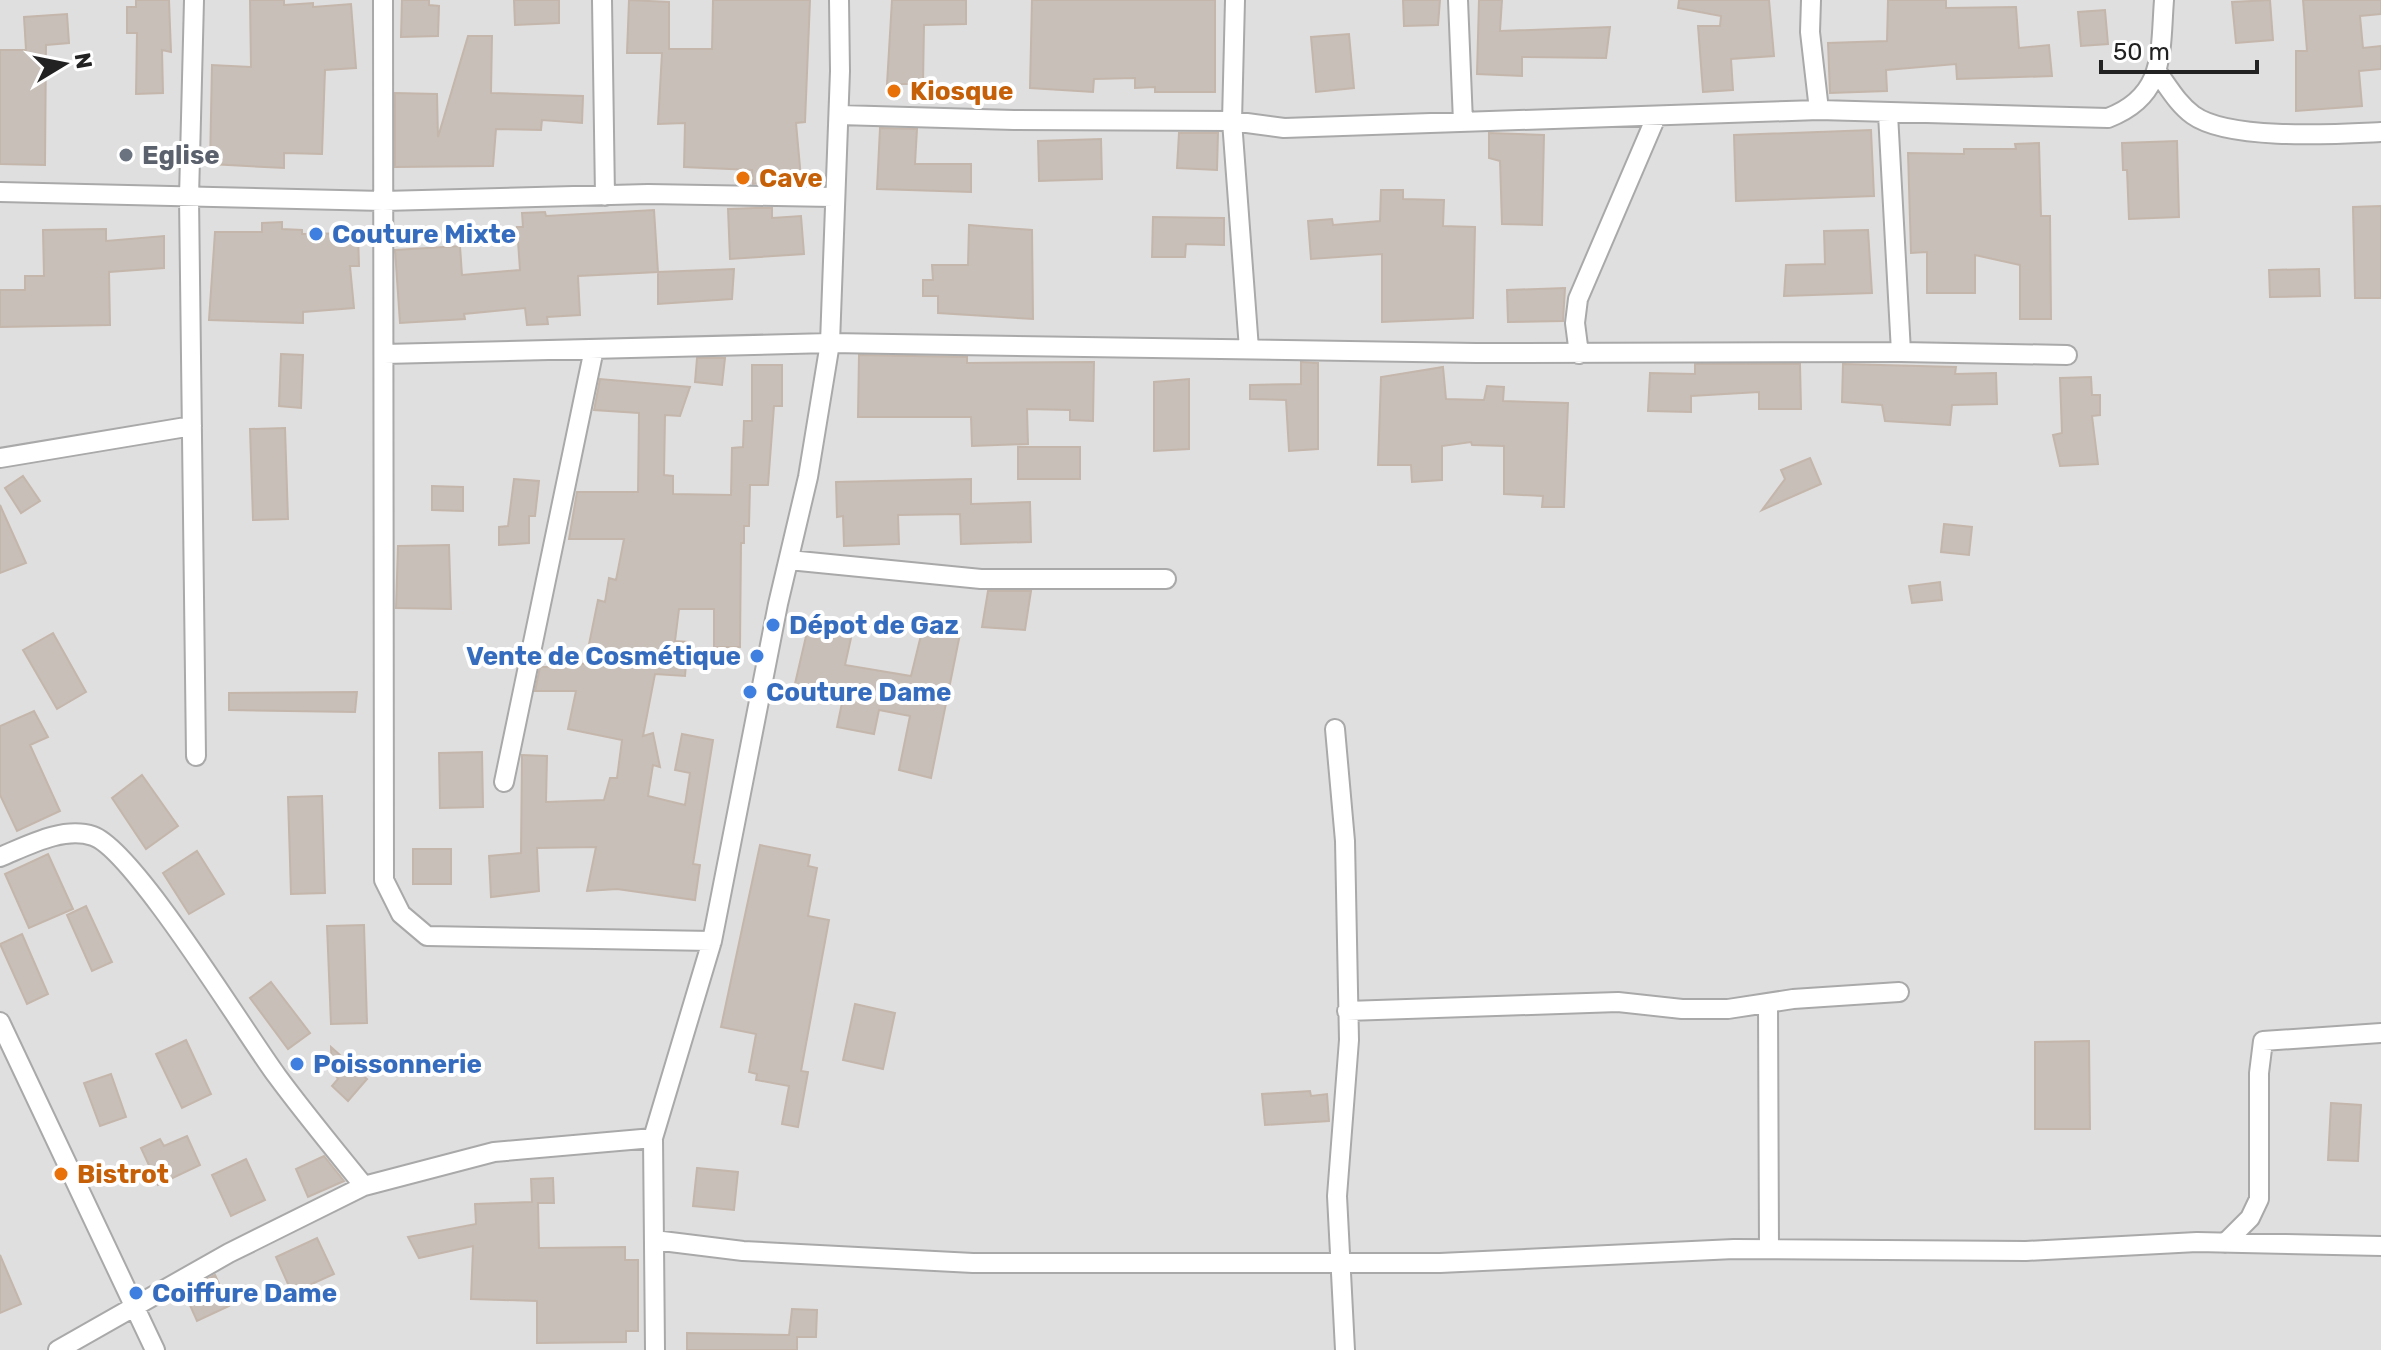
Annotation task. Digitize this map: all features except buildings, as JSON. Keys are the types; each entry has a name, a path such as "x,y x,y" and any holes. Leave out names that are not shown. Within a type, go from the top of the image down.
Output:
{"street":[{"path":"194,0 189,197 196,756"},
{"path":"383,0 384,880 401,914 427,936 712,941"},
{"path":"602,0 605,196"},
{"path":"655,1350 653,1138 712,941 808,477 830,343 833,197 839,115 839,0"},
{"path":"1235,0 1232,121 1249,349"},
{"path":"1458,0 1463,122"},
{"path":"1811,0 1810,32 1819,110"},
{"path":"839,115 1232,121 1284,128 1819,110 2108,118 2125,111 2145,95 2158,73 2164,0"},
{"path":"2158,73 2179,103 2196,118 2221,126 2316,136 2381,132"},
{"path":"1888,114 1901,352"},
{"path":"1579,354 1575,323 1578,299 1656,117"},
{"path":"0,192 383,201 605,196 833,197"},
{"path":"384,354 830,343 1579,354 1901,352 2067,355"},
{"path":"504,782 594,349"},
{"path":"0,458 192,426"},
{"path":"789,560 981,579 1166,579"},
{"path":"1335,729 1345,841 1347,1011 1337,1196 1345,1350"},
{"path":"0,857 68,833 95,837 121,860 167,916 278,1077 364,1186"},
{"path":"1347,1011 1618,1002 1682,1009 1728,1009 1899,992"},
{"path":"1768,1003 1769,1249"},
{"path":"0,1022 155,1350"},
{"path":"2225,1243 2250,1218 2259,1199 2259,1073 2263,1041 2381,1033"},
{"path":"58,1350 229,1253 364,1186 494,1152 653,1138"},
{"path":"654,1240 743,1251 973,1263 1440,1263 1769,1249 2026,1251 2225,1243 2381,1246"}],"shaded area":[{"path":"0,0 2381,0 2381,1350 0,1350"}],"place":[{"name":"Kiosque","path":"894,91"},
{"name":"Eglise","path":"126,155"},
{"name":"Cave","path":"743,178"},
{"name":"Couture Mixte","path":"316,234"},
{"name":"Dépot de Gaz","path":"773,625"},
{"name":"Vente de Cosmétique","path":"757,656"},
{"name":"Couture Dame","path":"750,692"},
{"name":"Poissonnerie","path":"297,1064"},
{"name":"Bistrot","path":"61,1174"},
{"name":"Coiffure Dame","path":"136,1293"}]}
